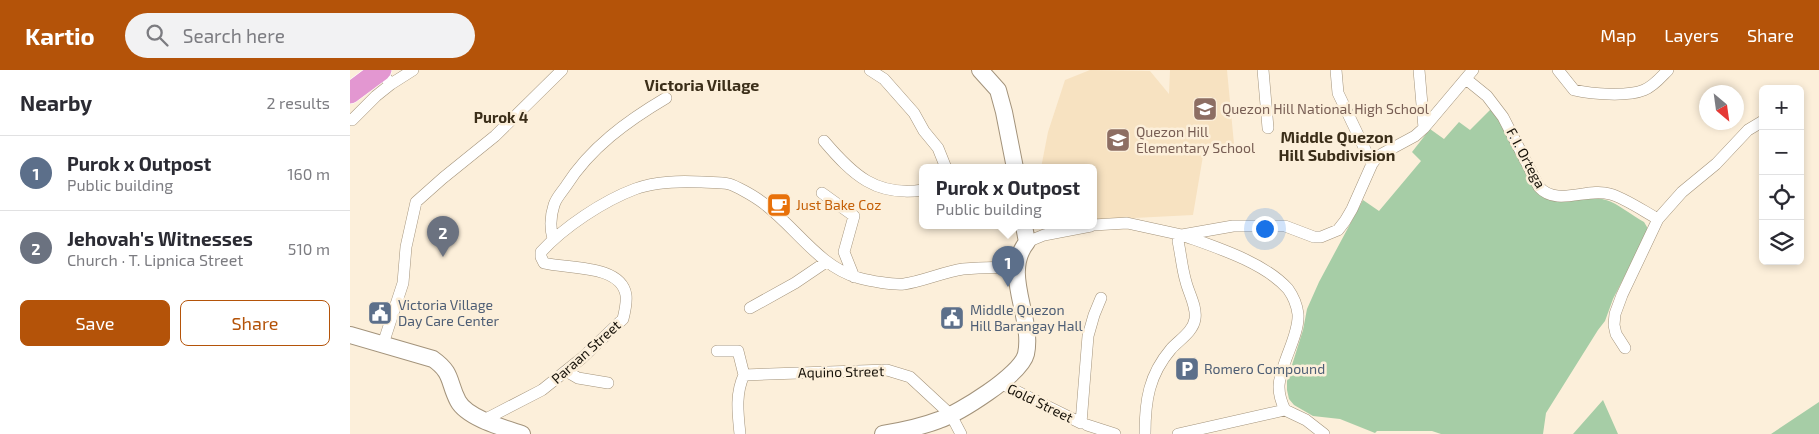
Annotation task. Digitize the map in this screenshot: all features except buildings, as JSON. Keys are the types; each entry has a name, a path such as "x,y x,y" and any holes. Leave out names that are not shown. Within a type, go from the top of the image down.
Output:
{"highway":[{"path":"350,92 384,75"}],"street":[{"path":"352,120 376,96 384,75 413,70"},
{"path":"384,344 403,283 406,247 416,202 495,136 562,70"},
{"path":"870,70 884,79 914,113 924,131 938,148 944,164"},
{"path":"980,70 998,90 1013,164"},
{"path":"1262,70 1268,128"},
{"path":"1336,70 1338,93 1372,164"},
{"path":"1418,70 1424,128"},
{"path":"1558,70 1574,90 1621,94 1643,90 1651,86 1668,70"},
{"path":"1145,434 1145,408 1148,391 1157,368 1171,349 1192,327 1195,318 1178,241 1182,235 1233,226 1290,228 1314,237 1329,235 1338,230 1352,210 1372,164 1378,156 1415,136 1424,128 1470,74"},
{"name":"F. I. Ortega","path":"1470,74 1504,117 1538,187 1544,193 1552,196 1598,192 1610,194 1658,219"},
{"path":"553,239 550,228 554,204 582,162 622,127 666,98"},
{"path":"1625,348 1616,334 1614,325 1615,314 1658,219 1682,192 1716,164 1748,130 1759,123"},
{"path":"824,141 858,177 894,191 919,190"},
{"name":"Paraan Street","path":"484,420 542,390 566,372 624,319 626,296 623,287 616,280 606,273 544,263 541,252 553,239 609,201 635,189 658,183 682,181 729,184 758,199 796,232 826,262 843,273 854,277 902,284 962,269 1016,268"},
{"path":"822,193 854,216 844,252 854,277"},
{"path":"1097,226 1128,223 1182,235 1258,267 1287,289 1292,295 1298,316 1296,329 1279,380 1278,394 1285,410"},
{"path":"1025,229 1027,242"},
{"path":"882,434 937,421 951,415 1000,384 1023,361 1026,355 1027,333 1016,268 1021,250 1027,242 1044,235 1076,229"},
{"path":"750,308 826,262"},
{"path":"1084,424 1088,336 1101,298"},
{"path":"350,335 433,359 443,366 449,376 458,402 466,410 484,420 522,434"},
{"path":"717,351 738,351 744,375 739,385 738,394 740,434"},
{"name":"Aquino Street","path":"744,375 887,370 910,377 951,415 961,434"},
{"path":"566,372 578,378 608,383"},
{"name":"Gold Street","path":"1000,384 1084,424 1115,434"},
{"path":"1178,434 1285,410 1306,420 1324,434"}],"shaded area":[{"name":"Quezon Hill Elementary School","path":"1090,70 1150,71 1169,94 1170,70 1227,70 1234,144 1204,150 1193,215 1134,218 1097,223 1097,164 1042,164 1048,132 1065,80"}],"green space":[{"path":"1491,109 1537,193 1545,197 1561,200 1597,198 1606,200 1644,222 1647,227 1647,232 1613,299 1605,321 1546,413 1543,434 1441,434 1432,431 1377,431 1375,433 1340,419 1313,416 1294,405 1289,399 1287,381 1303,330 1307,309 1319,282 1363,200 1379,211 1421,161 1412,152 1430,129 1444,139 1459,122 1470,130"},
{"path":"1603,400 1618,434 1573,434"},
{"path":"1819,402 1819,434 1771,434"}],"place":[{"name":"Quezon Hill National High School","path":"1205,109"},
{"name":"Quezon Hill Elementary School","path":"1118,140"},
{"name":"Just Bake Coz","path":"779,205"},
{"name":"Jehovah's Witnesses","path":"443,257"},
{"name":"Purok x Outpost","path":"1008,287"},
{"name":"Victoria Village Day Care Center","path":"380,313"},
{"name":"Middle Quezon Hill Barangay Hall","path":"952,318"},
{"name":"Romero Compound","path":"1187,369"}],"district":[{"name":"Victoria Village","path":"702,85"},
{"name":"Purok 4","path":"501,118"},
{"name":"Middle Quezon Hill Subdivision","path":"1337,146"}]}
